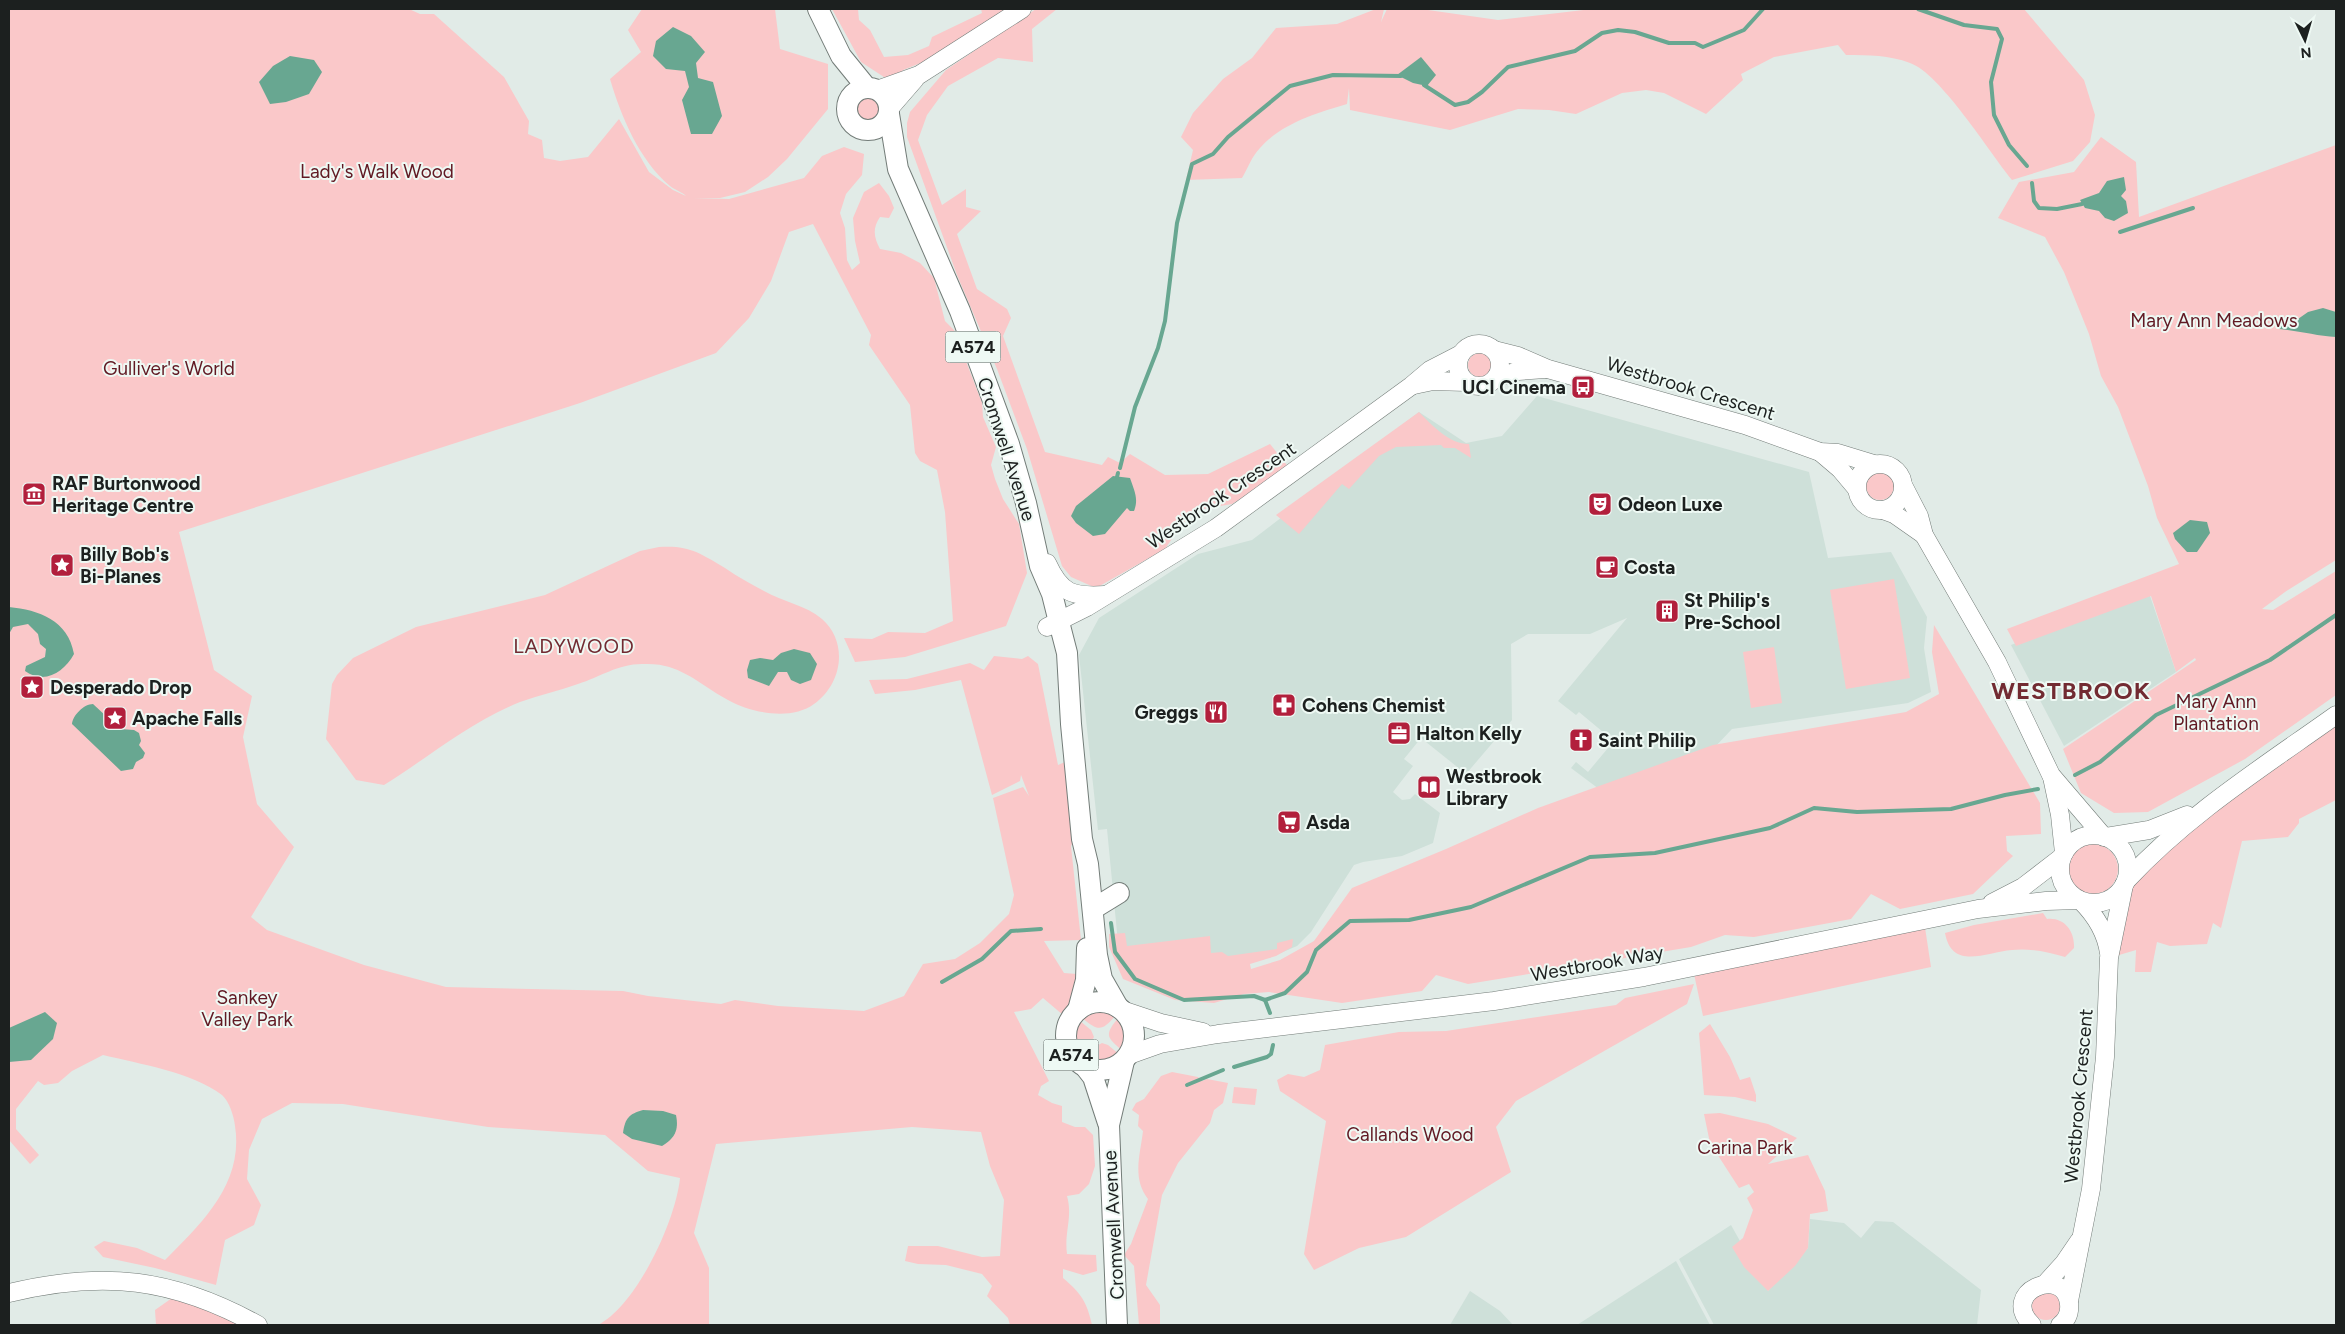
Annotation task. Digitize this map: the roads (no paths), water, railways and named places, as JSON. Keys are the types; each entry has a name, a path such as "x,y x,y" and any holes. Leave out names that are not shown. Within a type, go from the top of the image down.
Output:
{"main road":[{"name":"A574","path":"818,9 841,56 848,100 846,110 850,122 860,130 866,131"},
{"name":"A574","path":"841,56 872,89 886,98 889,111"},
{"path":"848,100 856,91 872,89"},
{"path":"866,131 883,124 889,111"},
{"name":"Cromwell Avenue","path":"889,111 898,169 960,311 1009,444 1033,531 1040,566 1052,594 1053,624 1067,653 1071,724 1082,839 1081,864 1087,966 1086,980 1078,1010"},
{"name":"Cromwell Avenue","path":"866,131 898,169"},
{"name":"Cromwell Avenue","path":"1082,839 1088,864 1099,967 1108,992 1120,1009"},
{"path":"1093,909 1119,893"},
{"path":"1078,1010 1098,1002 1108,1003 1120,1009"},
{"name":"A574","path":"1078,1010 1071,1018 1066,1037 1071,1055 1086,1068 1106,1070 1126,1058 1133,1046 1133,1026 1120,1009"},
{"name":"Cromwell Avenue","path":"1109,1125 1126,1058"},
{"name":"Cromwell Avenue","path":"1086,1068 1093,1077 1109,1125 1117,1325"}],"street":[{"path":"872,89 919,75 1022,9"},
{"path":"889,111 919,75"},
{"path":"1473,344 1488,345 1494,350 1500,361 1501,367 1496,378 1485,386 1473,386 1466,382 1461,377 1458,365 1461,354 1473,344"},
{"name":"Westbrook Crescent","path":"1494,350 1518,356 1548,369 1746,425 1820,452 1838,453 1874,464"},
{"name":"Westbrook Crescent","path":"1053,624 1106,595 1216,528 1411,386 1430,370 1461,354"},
{"name":"Westbrook Crescent","path":"1496,378 1518,371 1548,369"},
{"name":"Westbrook Crescent","path":"1411,386 1433,380 1466,382"},
{"name":"Westbrook Crescent","path":"1820,452 1840,469 1856,488"},
{"path":"1924,535 1894,514 1883,510 1874,510 1862,503 1856,488 1861,472 1874,464 1891,466 1900,476 1903,486 1919,516 1924,535 1998,662 2051,775 2060,815 2063,855 2060,877 2071,894 2080,900 2091,903 2110,899 2177,830 2207,806 2336,715"},
{"path":"1883,510 1896,504 1900,499 1903,486"},
{"path":"1033,531 1052,574 1062,587 1069,593 1080,596 1106,595"},
{"path":"2051,775 2105,837 2115,842 2124,855 2128,870 2125,883"},
{"path":"2063,855 2071,844 2081,837 2092,835 2105,837 2149,830 2207,806"},
{"name":"Westbrook Way","path":"1978,909 2023,887 2063,855"},
{"name":"Westbrook Crescent","path":"2060,1325 2067,1317 2090,1197 2099,1120 2109,958 2125,883"},
{"name":"Westbrook Crescent","path":"2080,900 2096,918 2104,933 2109,958"},
{"name":"Westbrook Way","path":"1126,1058 1160,1044 1218,1034 1364,1018 1590,986 1778,951 1978,909 2046,901 2080,900"},
{"name":"Westbrook Way","path":"1120,1009 1178,1027 1218,1034"},
{"name":"Westbrook Crescent","path":"2025,1321 2023,1303 2029,1291 2034,1287 2045,1284 2064,1263 2083,1236"},
{"path":"9,1293 66,1282 92,1280 137,1282 182,1291 209,1301 258,1325"},
{"path":"2045,1284 2060,1288 2069,1301"}],"waterway":[{"path":"1424,85 1455,105 1468,102 1482,92 1508,67 1575,51 1602,33 1618,30 1635,32 1669,43 1695,43 1703,47 1744,30 1763,9"},
{"path":"1918,9 1964,25 1997,29 2002,39 1991,82 1994,115 2009,145 2027,166"},
{"path":"1120,468 1135,407 1158,348 1165,321 1177,223 1192,164 1213,154 1228,137 1290,86 1333,75 1401,76"},
{"path":"2032,183 2034,201 2039,208 2057,209 2082,204"},
{"path":"2120,232 2193,208"},
{"path":"1117,477 1118,473"},
{"path":"2075,775 2100,762 2156,715 2270,660 2336,615"},
{"path":"1111,923 1115,952 1135,979 1184,1000 1254,996 1265,1000 1285,993 1307,972 1316,950 1350,921 1409,920 1471,907 1590,857 1655,853 1770,828 1814,808 1857,812 1951,809 2005,795 2038,789"},
{"path":"942,982 982,959 1011,931 1041,929"},
{"path":"1265,1000 1270,1013"},
{"path":"1234,1067 1267,1057 1271,1054 1273,1045"},
{"path":"1187,1085 1223,1070"}],"place":[{"name":"UCI Cinema","path":"1583,387"},
{"name":"RAF Burtonwood Heritage Centre","path":"34,494"},
{"name":"Odeon Luxe","path":"1600,504"},
{"name":"Billy Bob's Bi-Planes","path":"62,565"},
{"name":"Costa","path":"1607,567"},
{"name":"St Philip's Pre-School","path":"1667,611"},
{"name":"Desperado Drop","path":"32,687"},
{"name":"Cohens Chemist","path":"1284,705"},
{"name":"Greggs","path":"1216,712"},
{"name":"Apache Falls","path":"115,718"},
{"name":"Halton Kelly","path":"1399,733"},
{"name":"Saint Philip","path":"1581,740"},
{"name":"Westbrook Library","path":"1429,787"},
{"name":"Asda","path":"1289,822"}],"district":[{"name":"LADYWOOD","path":"574,646"},
{"name":"WESTBROOK","path":"2071,691"}],"park label":[{"name":"Lady's Walk Wood","path":"377,171"},
{"name":"Mary Ann Meadows","path":"2214,320"},
{"name":"Gulliver's World","path":"169,368"},
{"name":"Mary Ann Plantation","path":"2216,712"},
{"name":"Sankey Valley Park","path":"247,1008"},
{"name":"Callands Wood","path":"1410,1134"},
{"name":"Carina Park","path":"1745,1147"}]}
